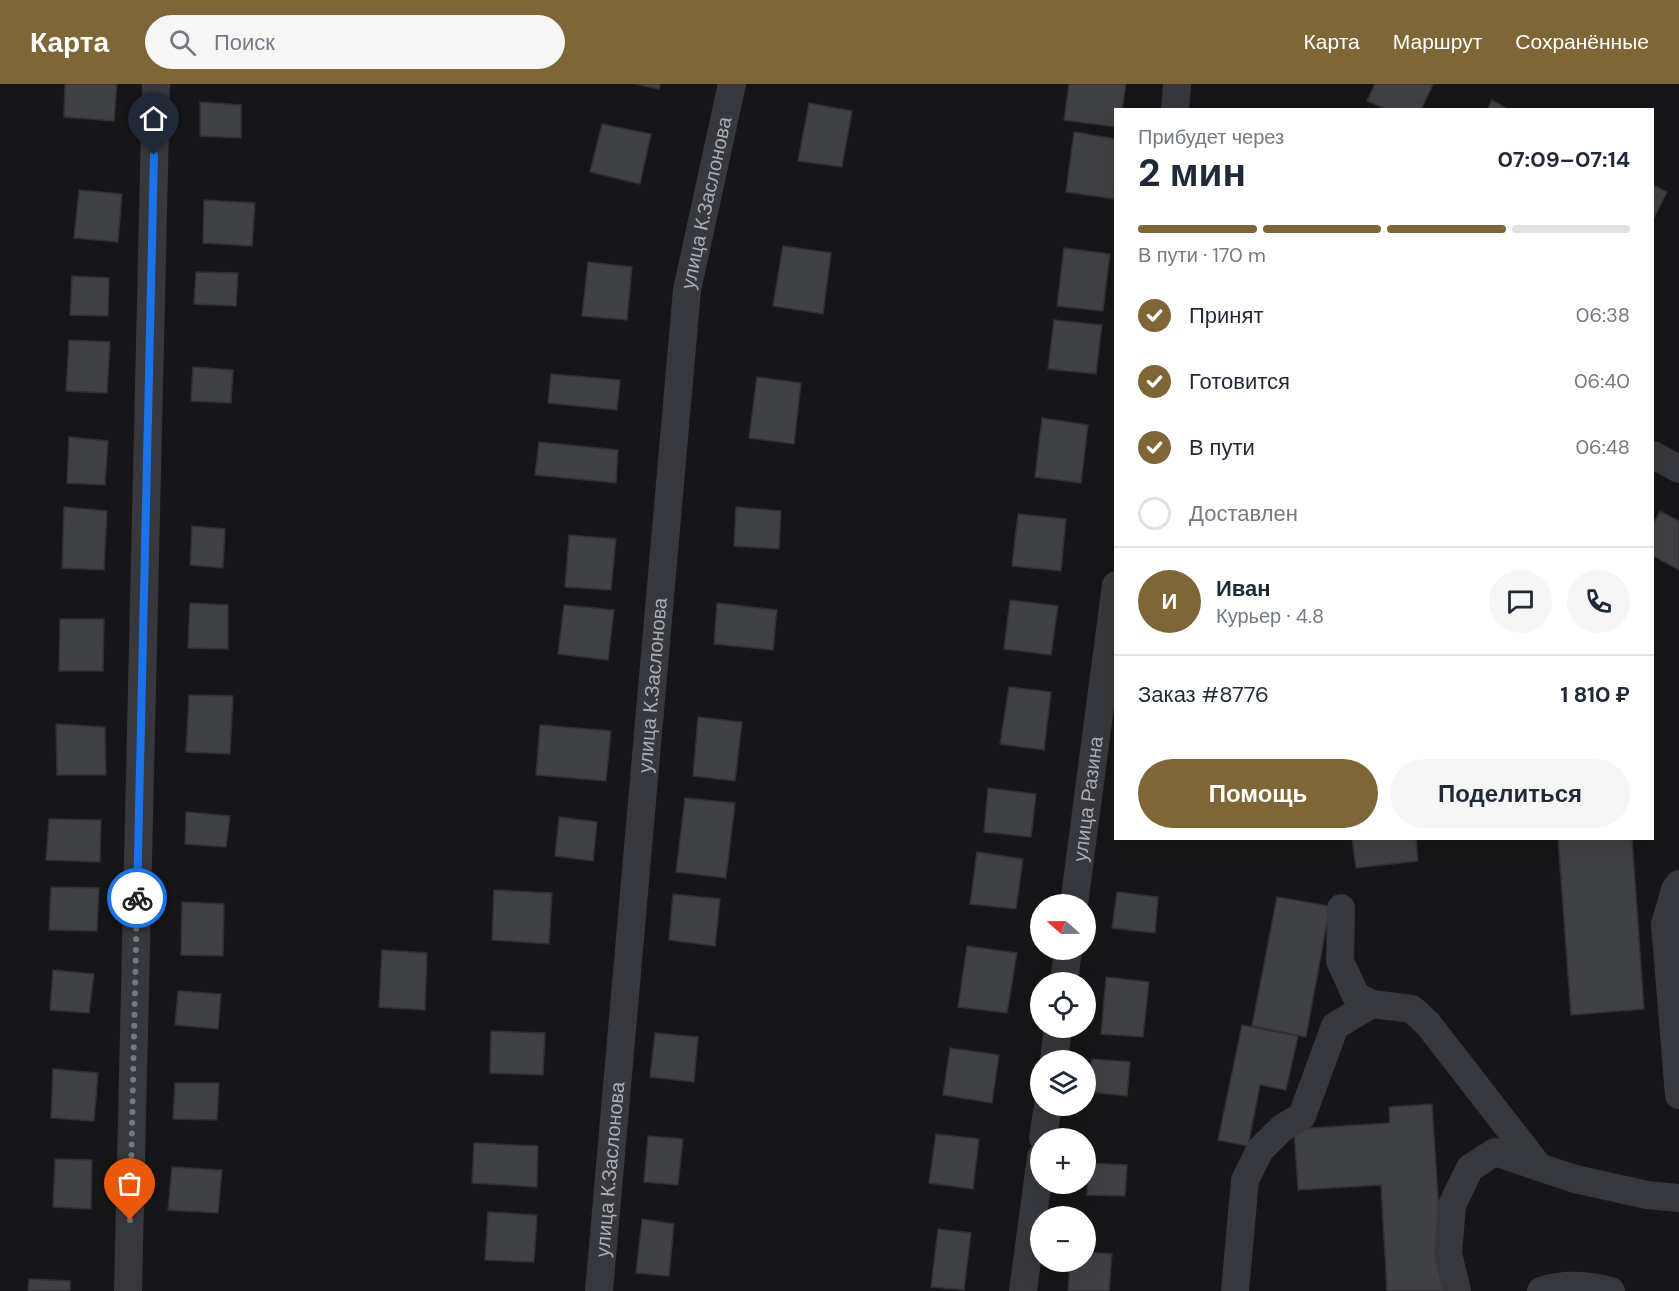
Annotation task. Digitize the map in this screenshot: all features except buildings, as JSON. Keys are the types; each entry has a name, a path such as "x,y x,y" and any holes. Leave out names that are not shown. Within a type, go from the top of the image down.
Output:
{"street":[{"path":"128,1291 156,84"},
{"name":"улица К.Заслонова","path":"599,1291 687,291 732,84"},
{"path":"1175,108 1177,84"},
{"path":"1654,456 1679,469"},
{"name":"улица Разина","path":"1075,894 1114,600"},
{"path":"1679,885 1674,890 1665,924 1679,1095"},
{"path":"1341,908 1340,961 1356,996 1372,1004 1412,1009 1428,1024 1539,1167"},
{"path":"1235,1291 1245,1180 1260,1150 1282,1128 1302,1116 1335,1026 1372,1004"},
{"path":"1457,1291 1448,1254 1452,1205 1470,1168 1495,1152 1575,1179 1647,1195 1679,1198"},
{"path":"1023,1291 1036,1194"},
{"path":"1541,1291 1556,1286 1595,1287 1611,1291"}],"way so far":[{"path":"130,1220 137,898"}],"route":[{"path":"137,898 154,155"}]}
